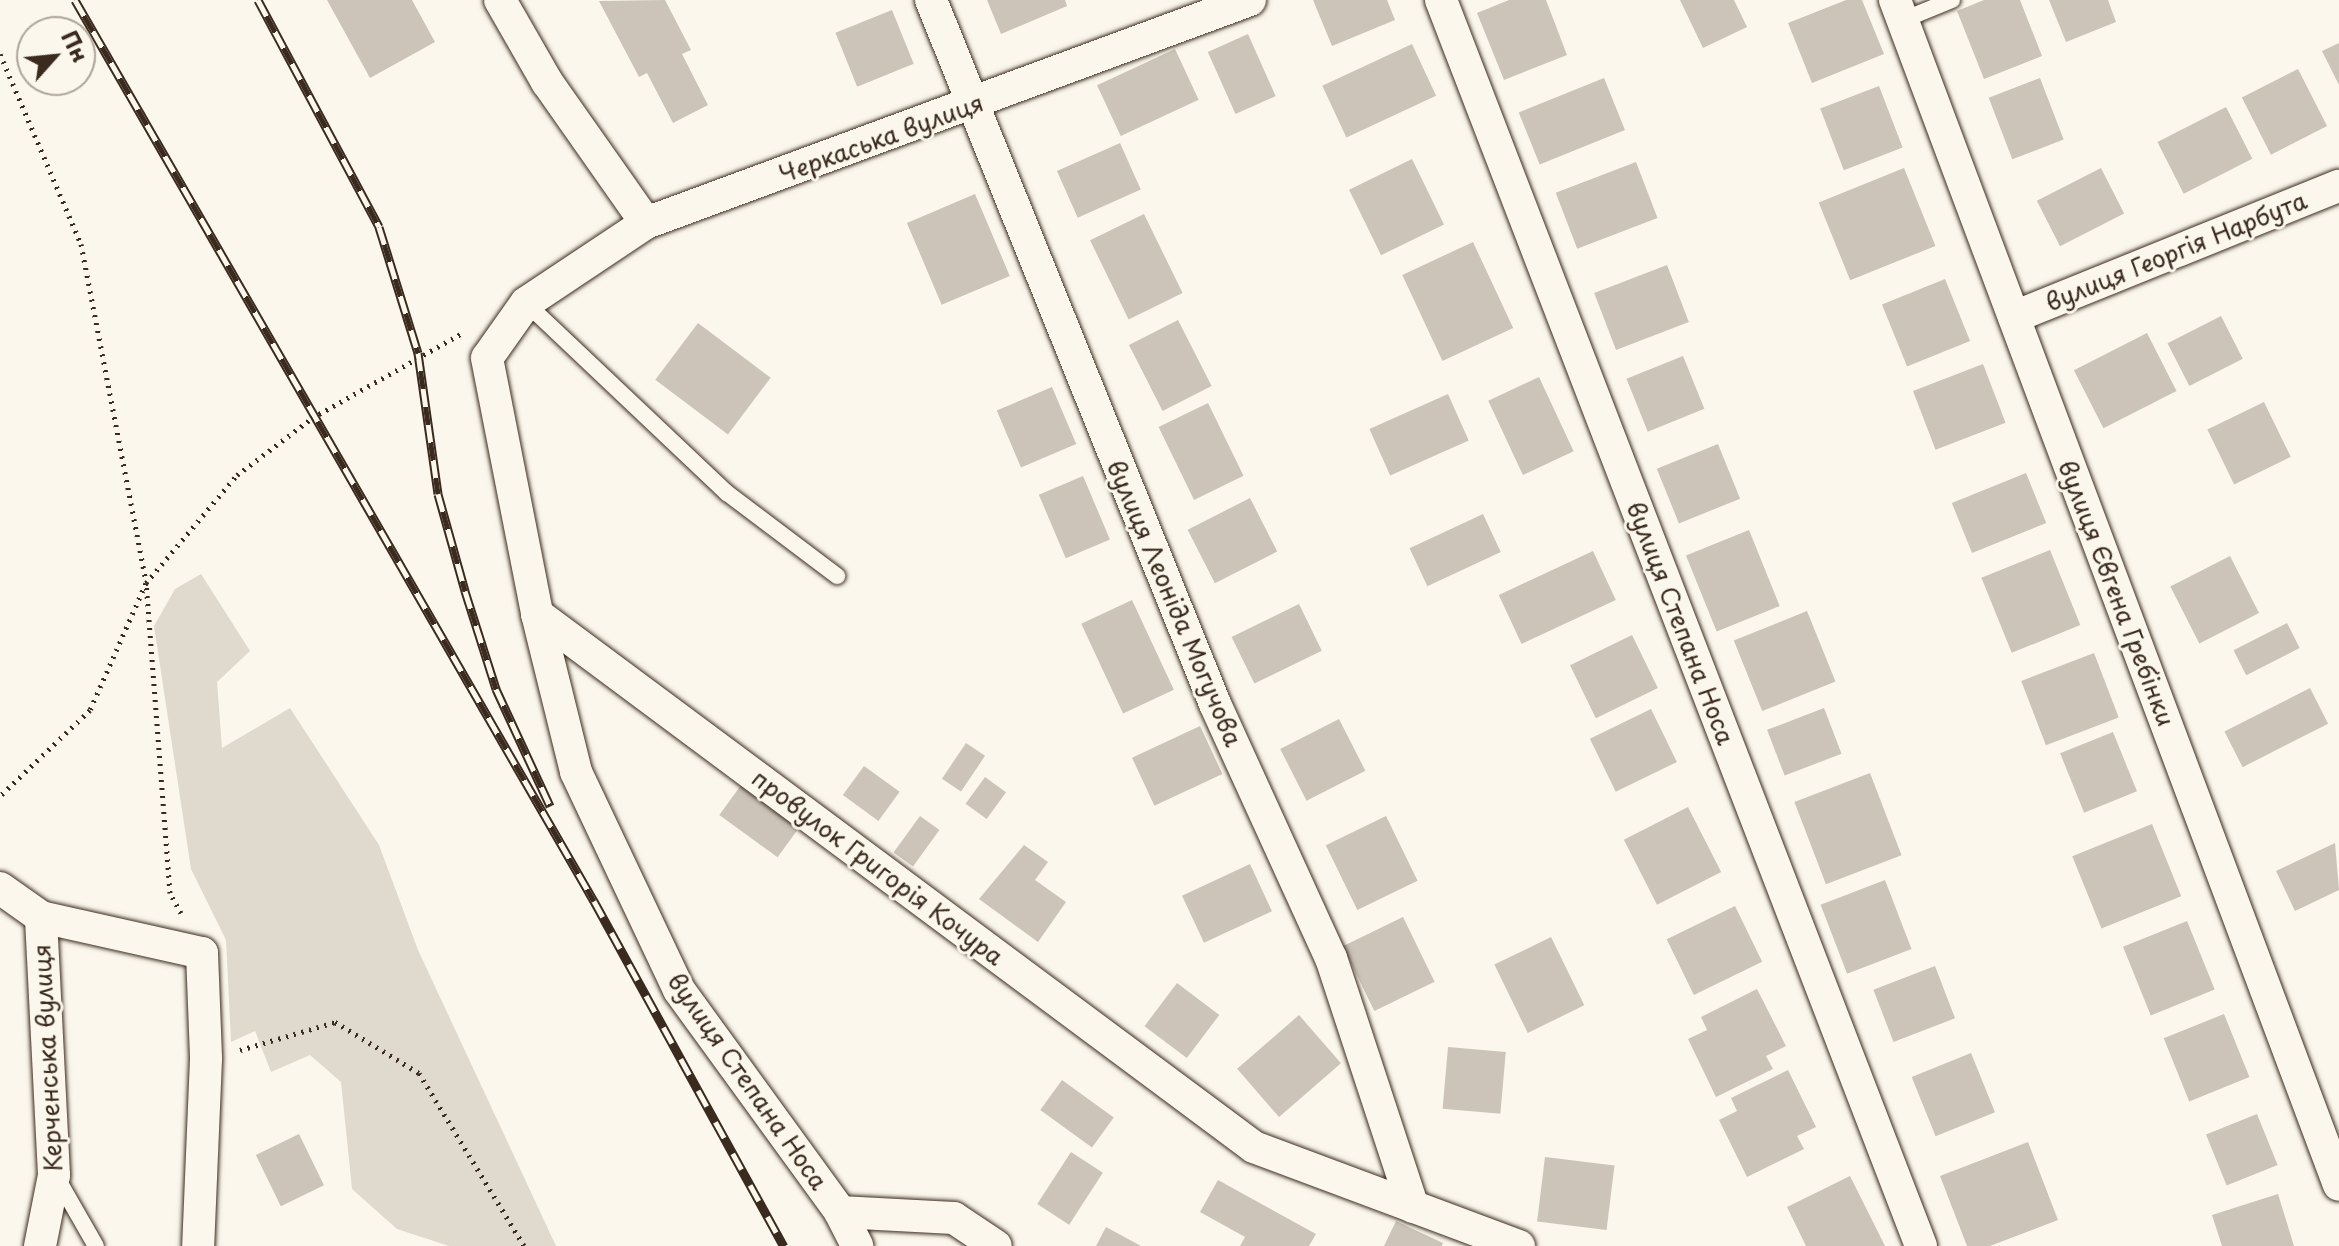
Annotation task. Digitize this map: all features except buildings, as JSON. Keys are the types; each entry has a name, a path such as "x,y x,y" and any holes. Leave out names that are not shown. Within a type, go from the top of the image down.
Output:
{"street":[{"path":"500,0 547,82 646,223"},
{"name":"вулиця Леоніда Могучова","path":"931,0 971,106 1215,704 1331,958 1413,1207"},
{"name":"Черкаська вулиця","path":"526,303 646,223 971,106 1250,0"},
{"name":"вулиця Степана Носа","path":"1441,0 1921,1246"},
{"name":"вулиця Євгена Гребінки","path":"1899,10 2339,1185"},
{"name":"вулиця Георгія Нарбута","path":"2014,317 2339,186"},
{"path":"526,303 487,358 537,614"},
{"name":"вулиця Степана Носа","path":"537,614 576,772 679,990 840,1212 954,1218 996,1246"},
{"name":"провулок Григорія Кочура","path":"537,614 1254,1147 1519,1246"},
{"path":"0,888 41,917 202,953 206,1059 198,1246"},
{"name":"Керченська вулиця","path":"40,1246 54,1175 41,917"},
{"path":"840,1212 857,1246"}],"lane":[{"path":"1899,10 1952,0"},
{"path":"526,303 727,493 837,576"},
{"path":"54,1175 96,1246"}],"path":[{"path":"0,54 81,244 146,583 170,893 202,953"},
{"path":"0,796 90,710 146,583 237,475 312,418 472,328"},
{"path":"206,1059 335,1022 419,1073 524,1246"}],"shaded area":[{"path":"201,574 250,651 217,682 222,748 290,708 379,845 418,950 556,1246 449,1246 397,1229 352,1189 341,1082 310,1055 271,1072 255,1031 231,1042 226,940 191,869 154,626 175,589"}],"railway":[{"path":"75,0 594,901 784,1246"},
{"path":"258,0 379,227 418,353 438,494 465,591 496,689 550,806"}]}
